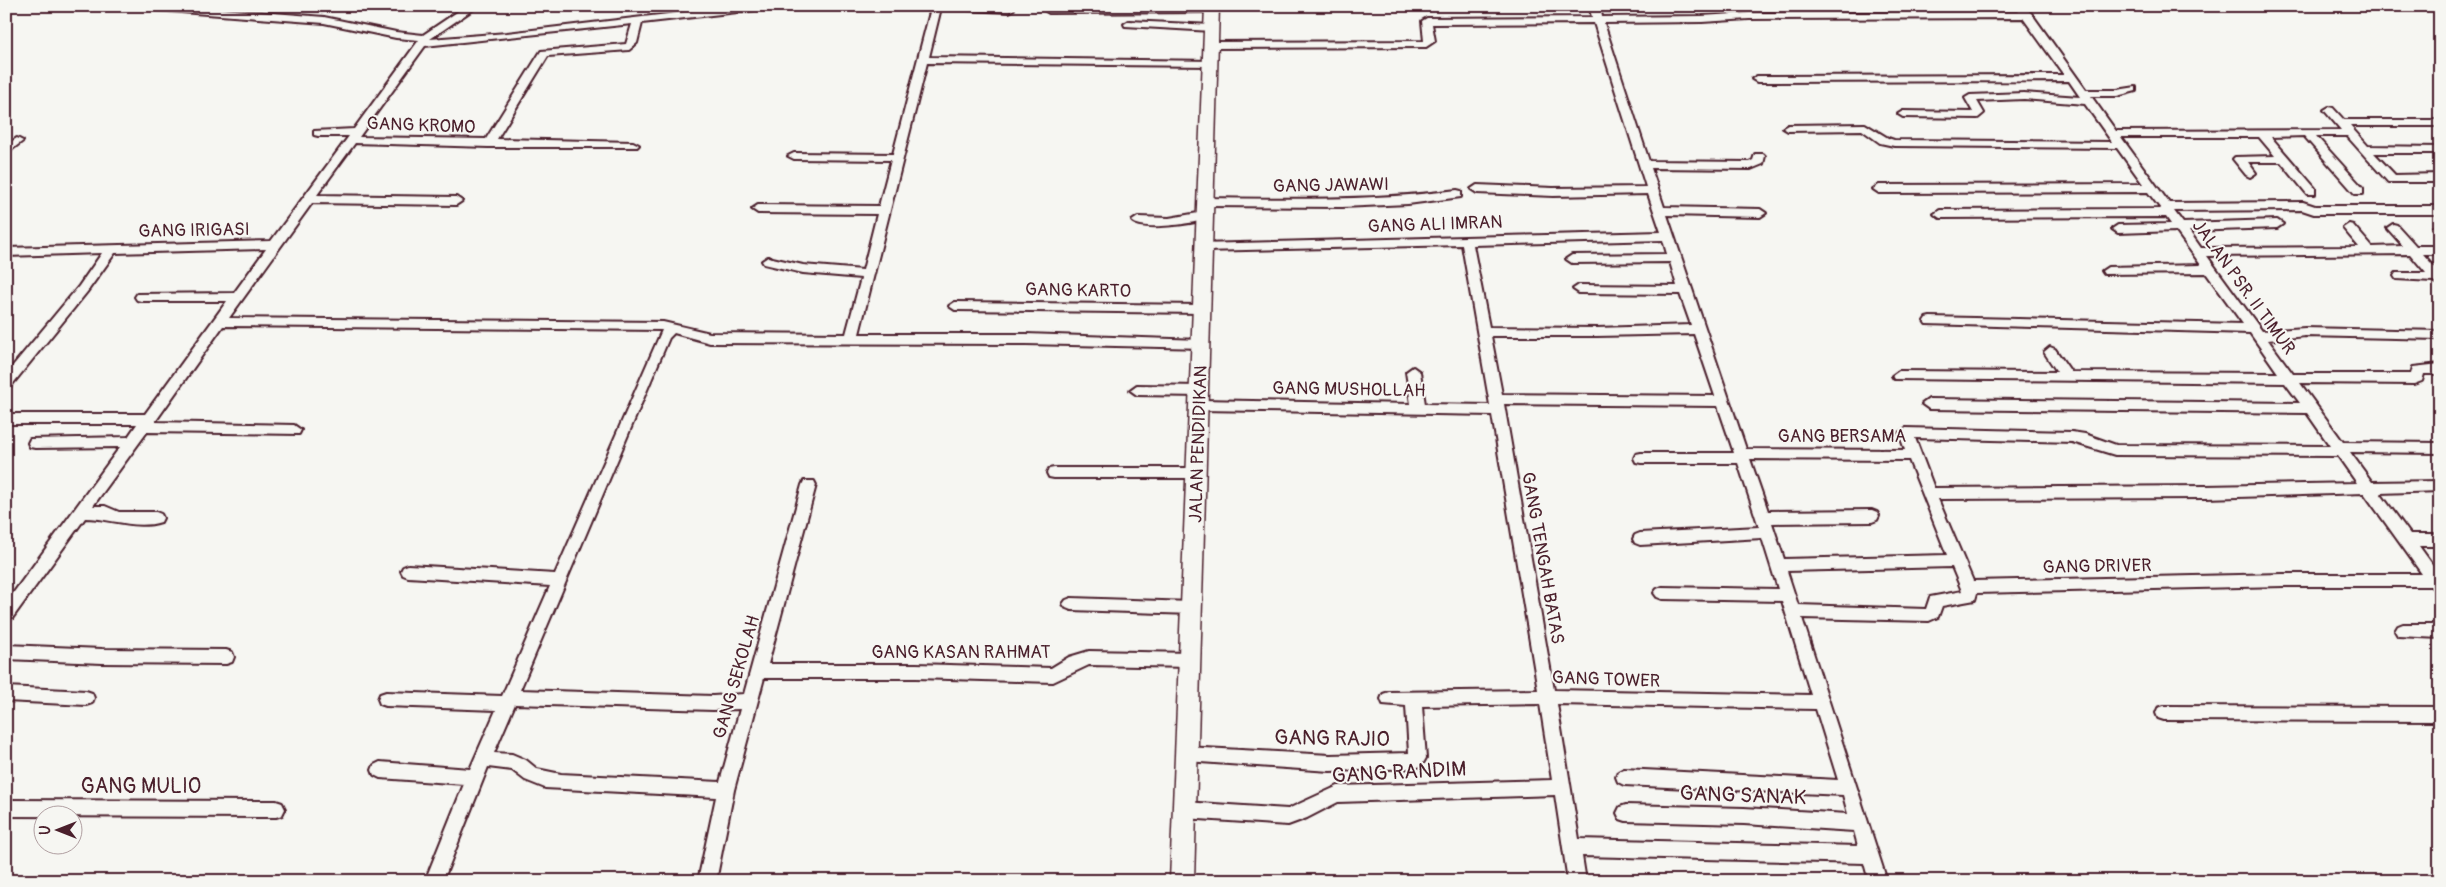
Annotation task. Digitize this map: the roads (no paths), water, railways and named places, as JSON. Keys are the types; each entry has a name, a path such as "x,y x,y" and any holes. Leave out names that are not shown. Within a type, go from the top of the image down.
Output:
{"main road":[{"name":"JALAN PENDIDIKAN","path":"1182,881 1200,398 1204,209 1211,30"}],"street":[{"path":"6,615 429,34 473,6"},
{"path":"155,7 324,20 424,41 507,36 764,6"},
{"path":"1648,6 1654,20"},
{"path":"1698,6 1702,19"},
{"path":"851,339 896,158 938,7 1009,9"},
{"path":"1129,24 1426,44 1430,40 1427,21 1626,9"},
{"path":"1049,10 1211,30"},
{"path":"1596,12 1654,20 1749,16 2023,11"},
{"name":"JALAN PSR. II TIMUR","path":"2023,11 2437,584"},
{"path":"1596,12 1685,290 1768,532 1878,881"},
{"path":"488,144 544,53 629,47 632,43 638,20"},
{"path":"923,60 1211,30"},
{"path":"1757,79 2072,78"},
{"path":"1903,114 1978,115 1970,98 2024,96 2086,97 2132,89"},
{"path":"2329,110 2392,179 2440,178"},
{"path":"2341,123 2440,123"},
{"path":"1788,128 1865,127 1884,141 1894,142 2116,139 2262,133 2350,133"},
{"name":"GANG KROMO","path":"318,133 488,144 633,145"},
{"path":"2262,133 2311,191"},
{"path":"2307,133 2359,191"},
{"path":"6,151 17,141"},
{"path":"2365,150 2440,150"},
{"path":"794,156 896,158"},
{"path":"1645,164 1751,166 1759,162 1759,156"},
{"path":"2250,173 2239,159 2284,159"},
{"path":"1879,189 2151,188"},
{"path":"1477,189 1553,192 1653,190"},
{"name":"GANG JAWAWI","path":"1138,221 1169,222 1204,209 1435,198 1441,195 1458,194"},
{"path":"310,199 456,201"},
{"path":"1940,214 2303,206 2314,210 2440,210"},
{"path":"758,209 883,210"},
{"path":"1660,211 1760,213"},
{"path":"2118,229 2277,224"},
{"path":"2349,228 2368,250"},
{"path":"2393,228 2438,279"},
{"name":"GANG ALI IMRAN","path":"1203,247 1669,236"},
{"name":"GANG TENGAH BATAS","path":"1467,242 1523,546 1577,881"},
{"name":"GANG IRIGASI","path":"6,252 276,245"},
{"path":"6,384 83,289 112,249"},
{"path":"2198,252 2440,250"},
{"path":"1572,259 1675,258"},
{"path":"768,261 804,268 867,274"},
{"path":"2108,271 2210,268"},
{"path":"2400,276 2438,279"},
{"path":"1579,289 1685,290"},
{"path":"141,297 238,297"},
{"name":"GANG KARTO","path":"955,306 1202,309"},
{"path":"1930,321 2256,332 2440,335"},
{"path":"220,322 672,327 710,338 1026,339 1201,345"},
{"path":"434,881 475,777 664,336 672,327"},
{"path":"1482,331 1597,332 1698,329"},
{"path":"2050,352 2066,376"},
{"path":"1899,376 2414,379 2417,378 2418,370 2440,369"},
{"path":"1414,372 1419,409"},
{"name":"GANG MUSHOLLAH","path":"1137,390 1200,398 1419,409 1497,404 1723,401"},
{"path":"1929,404 2311,408"},
{"path":"6,419 294,430"},
{"name":"GANG BERSAMA","path":"1642,458 1915,455 1906,433 2079,438 2114,450 2340,449"},
{"path":"36,443 133,442"},
{"path":"2340,449 2440,448"},
{"path":"1792,611 1929,615 1933,612 1935,601 1968,598 1968,587 1929,494 1915,455"},
{"path":"1054,473 1196,473"},
{"name":"GANG SEKOLAH","path":"707,881 726,790 809,485"},
{"path":"1929,494 2369,489 2440,486"},
{"path":"82,512 105,512 118,518 156,518"},
{"path":"1763,517 1872,516"},
{"path":"1640,539 1768,532"},
{"path":"2406,540 2440,540"},
{"path":"1778,565 1958,561"},
{"path":"408,571 560,580"},
{"name":"GANG DRIVER","path":"1968,587 2215,583 2282,580 2437,584"},
{"path":"1662,593 1788,595"},
{"path":"1071,604 1192,608"},
{"path":"2403,631 2440,631"},
{"path":"6,652 102,656 226,657"},
{"name":"GANG KASAN RAHMAT","path":"759,671 916,671 1053,675 1075,662 1089,658 1190,660"},
{"path":"6,694 86,698"},
{"name":"GANG TOWER","path":"1389,699 1547,697 1823,702"},
{"path":"386,699 714,703 750,701"},
{"name":"GANG RAJIO","path":"1186,754 1285,761 1360,762 1416,760 1418,758 1414,699"},
{"path":"2164,713 2440,714"},
{"path":"483,759 520,765 532,775 553,781 726,790"},
{"path":"380,770 429,772 475,777"},
{"path":"1624,777 1850,788"},
{"name":"GANG RANDIM","path":"1184,810 1288,817 1299,814 1327,796 1338,794 1562,787"},
{"name":"GANG MULIO","path":"6,808 276,809"},
{"name":"GANG SANAK","path":"1626,813 1744,816 1859,823"},
{"path":"1572,847 1870,855"}]}
